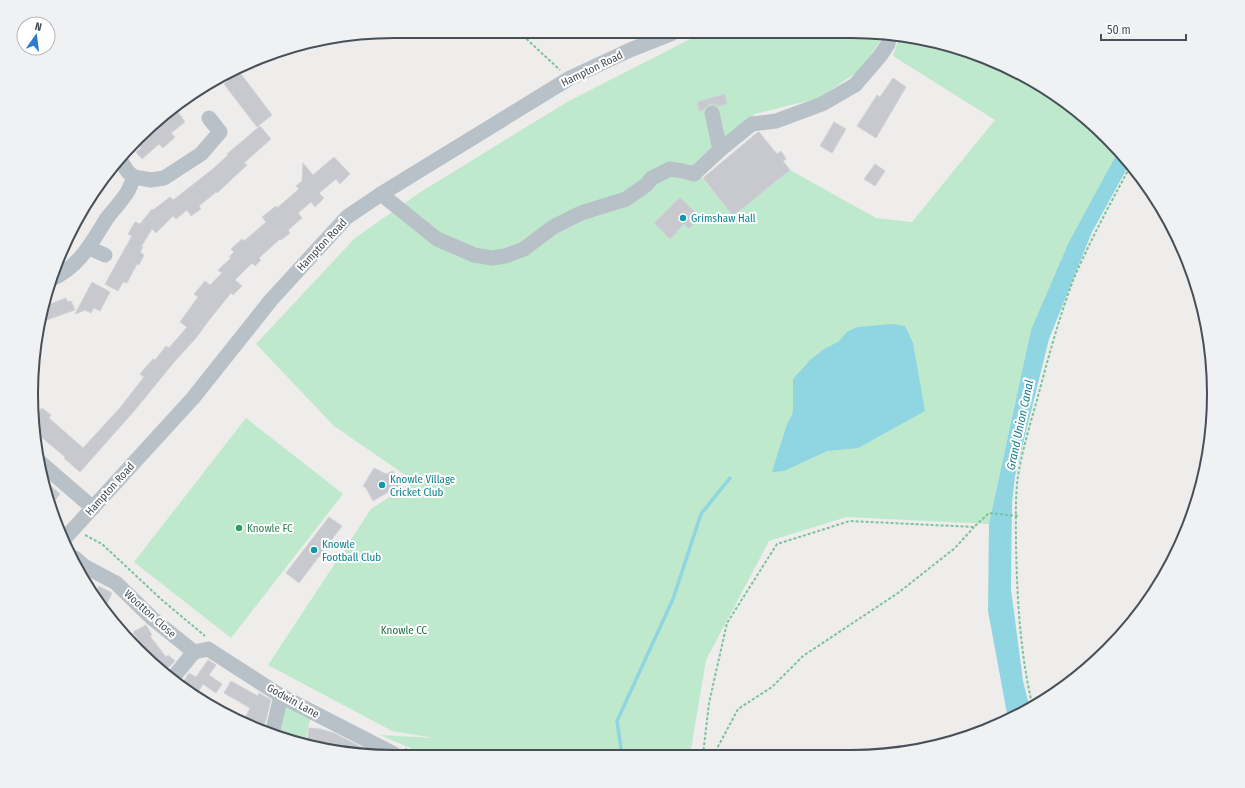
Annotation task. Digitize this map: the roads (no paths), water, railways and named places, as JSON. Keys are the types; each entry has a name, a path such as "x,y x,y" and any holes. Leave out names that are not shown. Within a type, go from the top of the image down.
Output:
{"street":[{"name":"Hampton Road","path":"69,533 192,398 271,300 347,217 381,194 570,78 630,50 660,38"},
{"path":"381,194 437,239 474,255 492,258 505,256 524,249 553,227 581,213 626,200 646,185 652,178 670,170 694,174 720,150 752,124 776,121 822,104 854,85 880,56 889,40"},
{"path":"712,113 720,150"},
{"path":"122,164 128,172 134,177 151,180 164,178 201,154 220,132 209,118"},
{"path":"58,277 77,262 89,248 108,217 127,192 134,177"},
{"path":"89,248 105,255"},
{"path":"46,467 93,508"},
{"name":"Wootton Close","path":"83,565 116,583 153,619 194,652"},
{"name":"Godwin Lane","path":"194,652 208,649 281,696 396,750"},
{"path":"175,675 194,652"},
{"path":"273,729 281,696"}],"water":[{"name":"Grand Union Canal","path":"1116,156 1127,169 1092,232 1049,339 1015,476 1012,503 1011,589 1023,681 1028,702 1007,713 988,611 989,524 1031,330 1069,242"},
{"path":"892,324 905,326 913,343 925,411 858,448 827,451 784,471 772,472 786,427 793,412 793,379 810,360 824,349 838,342 848,331 858,327"}],"waterway":[{"path":"621,750 617,721 673,599 701,514 730,478"}],"place":[{"name":"Grimshaw Hall","path":"683,218"},
{"name":"Knowle Village Cricket Club","path":"382,485"},
{"name":"Knowle FC","path":"239,528"},
{"name":"Knowle Football Club","path":"314,550"}],"park label":[{"name":"Knowle CC","path":"404,630"}]}
